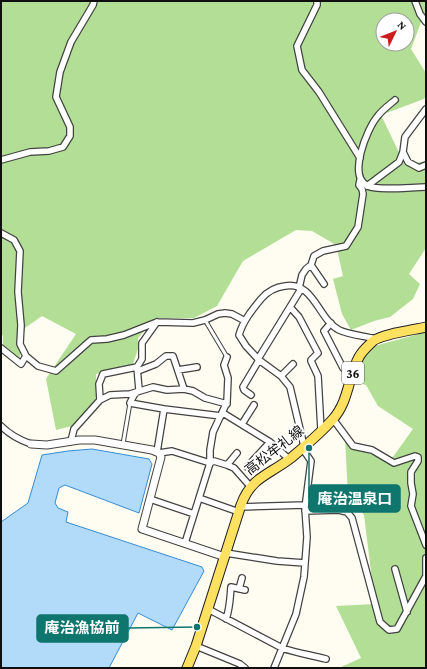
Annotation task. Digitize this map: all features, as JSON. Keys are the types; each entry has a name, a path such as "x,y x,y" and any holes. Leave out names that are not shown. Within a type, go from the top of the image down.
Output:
{"main road":[{"name":"高松牟礼線","path":"187,668 196,646 245,494 250,486 289,459 333,419 345,401 352,373 359,356 364,349 379,338 426,327"}],"street":[{"path":"1,160 30,152 49,151 63,146 70,136 70,127 56,97 59,78 71,42 94,1"},
{"path":"317,1 317,5 297,46 302,70 319,92 360,158"},
{"path":"415,1 420,14 426,22"},
{"path":"251,395 244,390 243,386 290,307 300,288 302,275 311,265 314,256 323,251 346,246 358,227 363,194 359,185 360,180 358,167 368,130 377,116 395,100"},
{"path":"366,186 399,162 403,152 405,137 426,109"},
{"path":"403,152 408,162 413,165 419,168 426,165"},
{"path":"360,180 366,186 376,188 426,187"},
{"path":"1,233 14,240 20,251 18,292 22,325 20,344 26,356 38,366 56,371 91,340 107,339 124,335 157,322 193,323 224,313 232,314 245,321"},
{"path":"311,265 324,284"},
{"path":"274,668 296,614 304,578 307,537 305,508 311,461 303,447 290,387 281,376 258,360 246,346 239,335 241,326 265,295 276,287 289,285 300,288 308,293 331,323 339,330 375,340"},
{"path":"290,307 299,317 318,353 311,360 318,376 321,430"},
{"path":"139,390 137,369 142,358 142,343 157,322"},
{"path":"331,323 324,331 343,368 352,373"},
{"path":"1,348 21,364 26,356"},
{"path":"100,400 99,384 103,374 137,369 156,364 166,356 173,356 184,389"},
{"path":"185,543 210,463 210,450 213,432 227,404 228,378 224,365 227,357"},
{"path":"281,376 293,364"},
{"path":"178,370 197,367"},
{"path":"71,441 74,429 100,400 110,395 130,394 139,390 153,387 167,390 184,389 193,390 205,398 227,404"},
{"path":"139,390 134,395 130,403 164,409 222,414 242,424 270,442 289,459"},
{"path":"242,424 254,405"},
{"path":"164,409 158,452 161,457 142,529 226,555 305,563"},
{"path":"333,419 353,446 372,450 394,463 415,456 418,457 412,472 410,483 413,494 411,506 426,545"},
{"path":"1,426 10,434 31,444 47,445 71,441 95,440 158,452 172,451 210,463 214,461 234,468 250,486"},
{"path":"247,467 270,442"},
{"path":"227,465 238,453"},
{"path":"199,498 240,510 305,508 339,510 347,512 352,518 380,622 389,630 397,629 426,576 426,558"},
{"path":"150,499 194,514"},
{"path":"395,569 406,612"},
{"path":"226,619 230,606 229,600 231,587 242,590 242,578"},
{"path":"208,609 282,648 294,653 310,655 326,660"},
{"path":"196,646 240,664 246,668"}],"lane":[{"path":"205,320 227,357"},
{"path":"123,445 130,403"}],"green space":[{"path":"1,1 426,1 426,9 415,38 415,12 375,12 375,52 413,52 426,73 426,95 424,99 381,115 405,165 426,161 426,248 409,274 420,284 413,299 390,317 374,321 351,330 342,314 333,279 343,276 336,245 312,231 296,230 243,261 217,306 194,318 155,318 138,338 138,349 133,364 96,374 96,398 76,425 56,430 46,379 76,334 42,316 25,328 19,361 3,347 3,336 1,333"},
{"path":"426,332 426,668 339,668 361,658 336,606 375,604 364,515 348,495 345,438 353,448 390,461 413,429 378,406 366,385 355,382 362,359 371,347"}],"water":[{"path":"92,449 149,459 152,464 139,513 65,485 59,488 55,503 58,508 68,512 66,522 202,567 204,571 172,630 138,613 109,668 1,668 1,522 28,503 42,455"}],"place":[{"name":"庵治温泉口","path":"309,448"},
{"name":"庵治漁協前","path":"197,627"}]}
